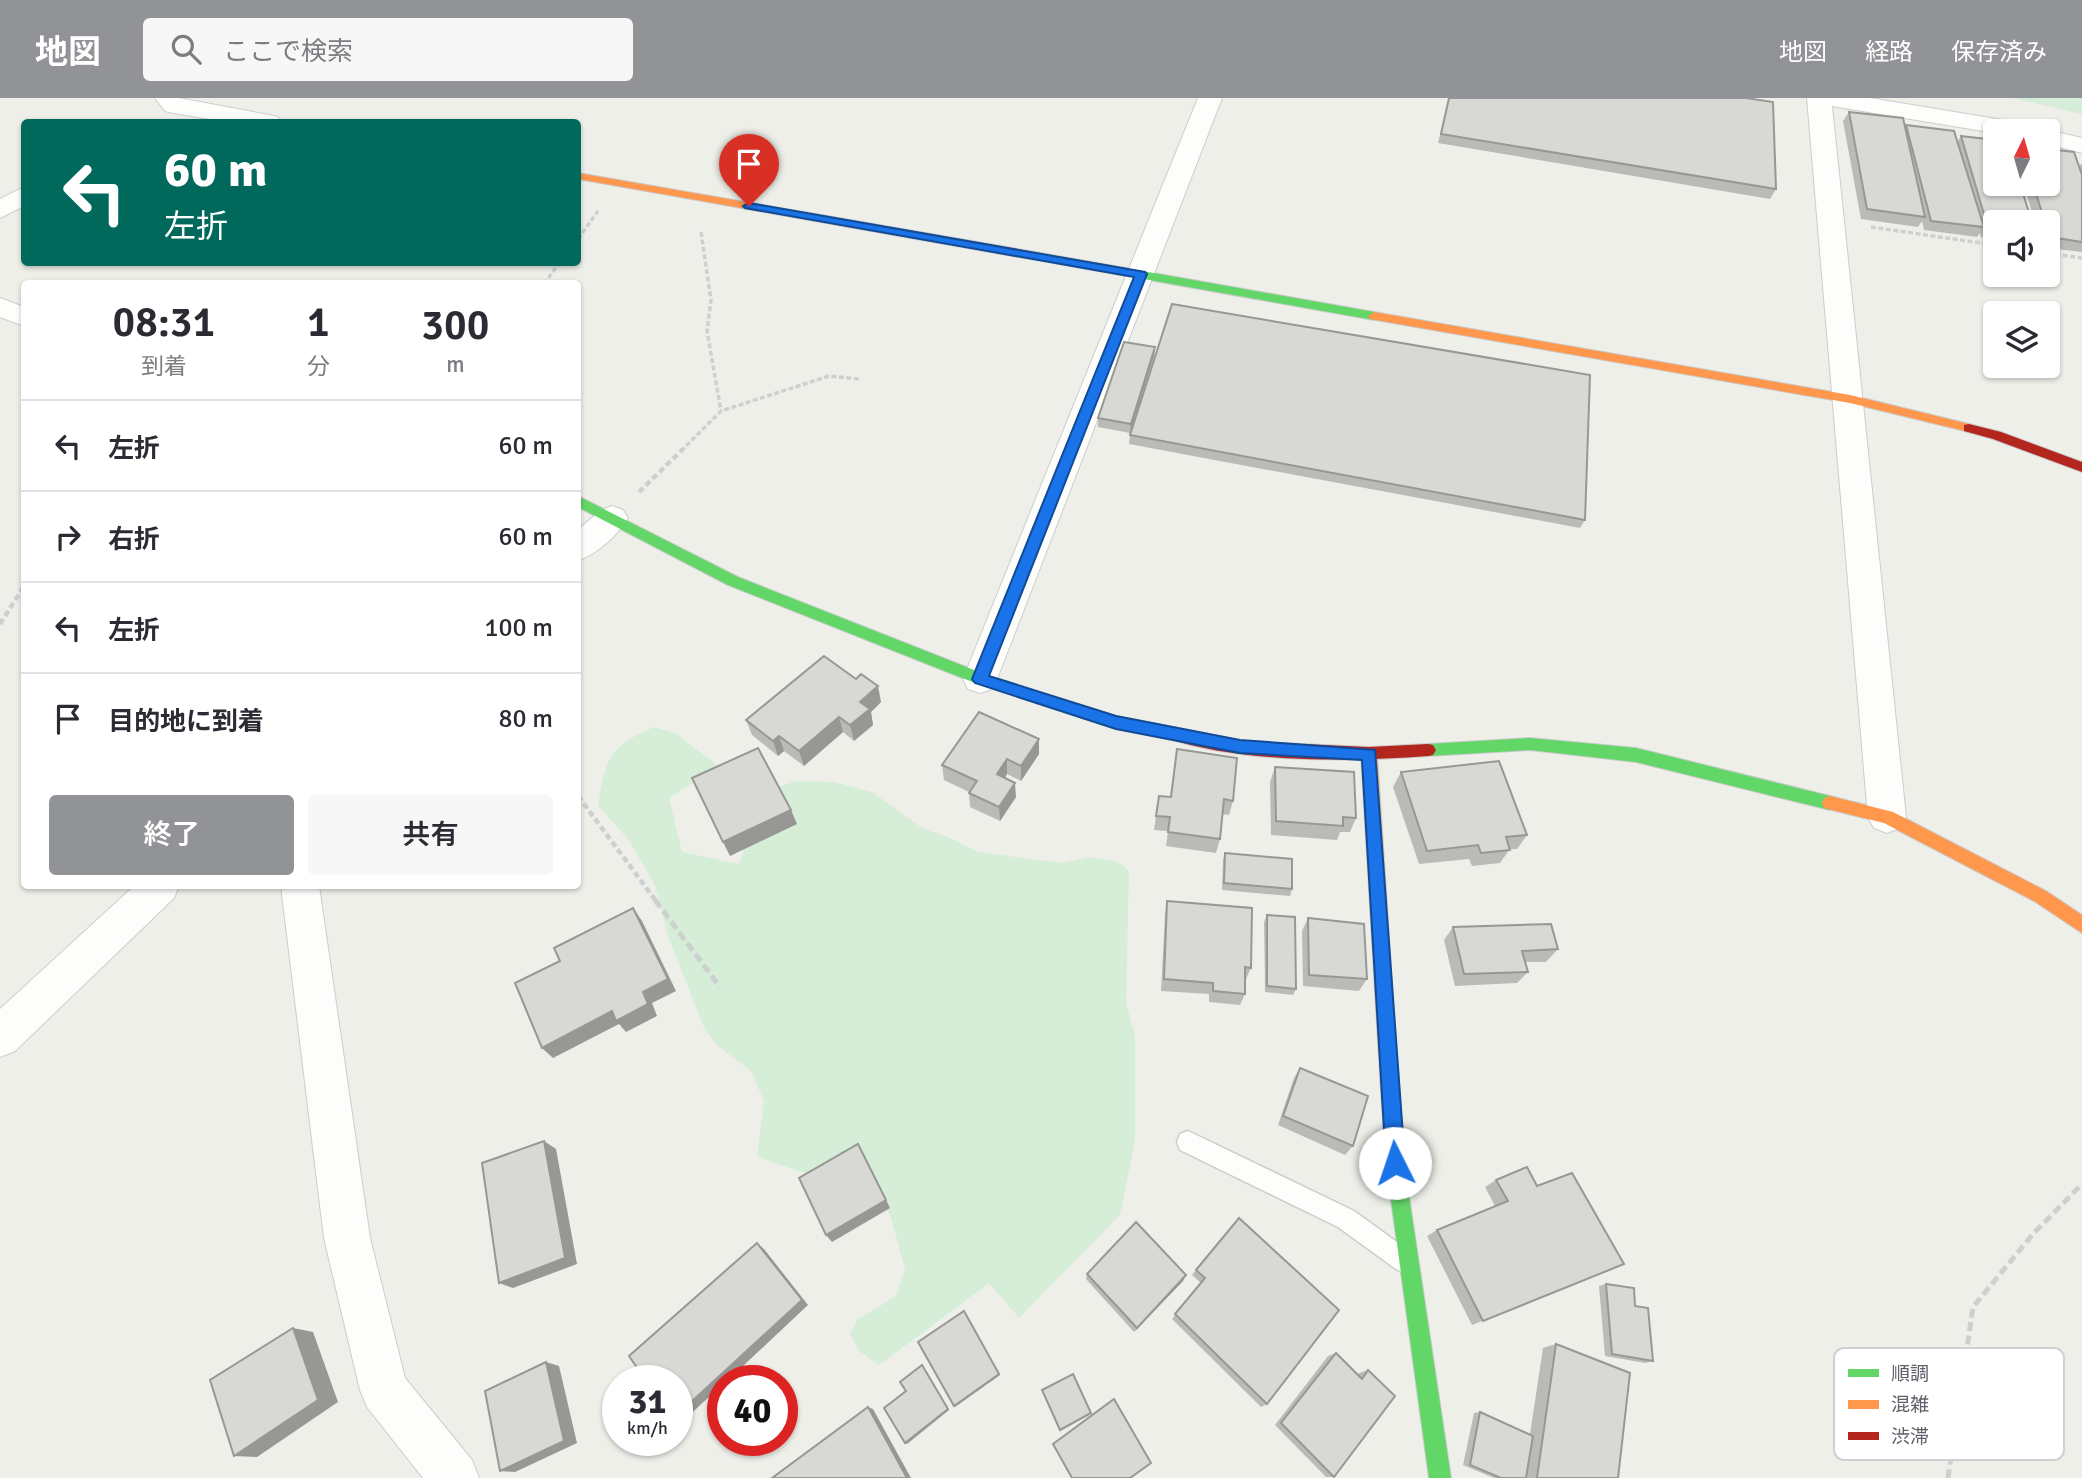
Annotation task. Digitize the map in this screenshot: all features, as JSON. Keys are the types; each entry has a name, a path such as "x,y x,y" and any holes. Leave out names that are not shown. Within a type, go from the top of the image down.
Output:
{"street":[{"path":"980,679 1210,98"},
{"path":"1819,98 1850,399 1887,817"},
{"path":"1826,98 1983,124"},
{"path":"172,105 252,119"},
{"path":"2060,140 2082,146"},
{"path":"581,177 1850,399 1996,435 2082,467"},
{"path":"0,210 21,197"},
{"path":"0,307 21,316"},
{"path":"581,502 733,581 980,679 1116,722 1240,747 1369,754 1530,744 1636,755 1887,817 2040,896 2082,925"},
{"path":"581,545 612,518"},
{"path":"1369,754 1395,1163 1441,1478"},
{"path":"0,1038 157,889"},
{"path":"300,889 347,1238 384,1390 454,1478"}],"lane":[{"path":"1188,1142 1346,1219 1410,1266"}],"path":[{"path":"696,197 711,300 707,331 721,411"},
{"path":"1832,222 1983,243"},
{"path":"2060,255 2082,258"},
{"path":"612,518 721,411 829,376 859,379"},
{"path":"0,624 21,591"},
{"path":"581,800 720,987"},
{"path":"1967,1348 1973,1307 2033,1234 2082,1184"},
{"path":"1948,1478 1951,1460"}],"green space":[{"path":"2013,98 2082,98 2082,114"},
{"path":"654,727 677,734 719,767 669,798 682,852 739,864 766,790 797,781 834,782 872,792 924,829 978,852 1062,863 1089,857 1118,862 1129,871 1126,1003 1135,1036 1135,1140 1120,1215 1019,1318 989,1283 879,1365 859,1351 850,1334 857,1320 896,1296 905,1269 890,1214 871,1194 757,1156 764,1101 751,1071 719,1047 705,1030 669,939 655,885 628,839 598,806 603,777 612,756 627,741"}],"building":[{"path":"1449,98 1746,98 1773,102 1776,189 1441,134"},
{"path":"1849,112 1903,118 1925,217 1867,209"},
{"path":"1906,125 1954,131 1983,227 1931,221"},
{"path":"1961,136 1983,139 1983,196 2024,196 2028,210 1983,211"},
{"path":"2060,150 2074,152 2082,175 2082,242 2060,239 2060,210 2041,210 2037,196 2060,196"},
{"path":"1172,304 1590,375 1585,520 1130,435"},
{"path":"1124,342 1155,347 1131,424 1098,418"},
{"path":"824,656 856,679 861,674 878,686 860,702 870,709 850,725 839,717 799,751 779,736 773,741 746,720"},
{"path":"979,712 1039,739 1021,766 1007,759 997,774 1015,783 999,807 969,793 977,781 942,765"},
{"path":"758,748 791,810 723,842 692,778"},
{"path":"1177,749 1237,758 1233,801 1224,799 1220,839 1168,832 1170,817 1156,816 1159,796 1171,797"},
{"path":"1499,761 1527,835 1506,837 1510,850 1481,853 1478,845 1427,851 1401,772"},
{"path":"1275,767 1354,772 1356,818 1343,817 1343,826 1276,821"},
{"path":"1225,853 1292,859 1292,889 1224,883"},
{"path":"1167,901 1252,908 1251,968 1245,967 1245,994 1213,991 1213,983 1164,979"},
{"path":"633,908 668,979 643,992 648,1004 616,1021 612,1011 542,1048 515,983 560,961 554,948"},
{"path":"1267,915 1295,917 1296,989 1267,986"},
{"path":"1308,918 1364,924 1367,979 1309,975"},
{"path":"1551,924 1558,949 1522,951 1528,972 1464,974 1453,927"},
{"path":"1300,1068 1368,1096 1353,1146 1283,1116"},
{"path":"544,1141 565,1258 499,1283 482,1163"},
{"path":"858,1144 886,1200 826,1235 799,1178"},
{"path":"1527,1167 1537,1186 1572,1173 1624,1264 1483,1321 1437,1230 1508,1201 1496,1180"},
{"path":"1239,1218 1339,1310 1267,1404 1175,1314 1205,1278 1196,1270"},
{"path":"1136,1222 1186,1275 1137,1328 1087,1274"},
{"path":"757,1243 802,1300 731,1365 707,1365 707,1387 693,1400 693,1365 635,1365 629,1356"},
{"path":"1606,1284 1634,1288 1635,1306 1648,1308 1653,1361 1612,1354"},
{"path":"964,1311 999,1374 954,1406 918,1342"},
{"path":"293,1328 318,1400 234,1456 210,1380"},
{"path":"1556,1344 1630,1373 1618,1478 1537,1478"},
{"path":"1336,1353 1362,1379 1368,1370 1395,1396 1334,1477 1281,1423"},
{"path":"546,1362 564,1441 500,1471 485,1391"},
{"path":"922,1365 948,1409 905,1443 884,1408 906,1391 900,1382"},
{"path":"1073,1374 1091,1413 1060,1430 1042,1390"},
{"path":"1114,1399 1151,1463 1130,1478 1072,1478 1053,1444"},
{"path":"868,1407 907,1478 772,1478"},
{"path":"1480,1412 1533,1436 1526,1478 1501,1478 1470,1465"}],"traffic: fast":[{"path":"1035,256 1374,316"},
{"path":"581,503 733,581 980,679 1116,722 1172,733"},
{"path":"1428,750 1530,744 1636,755 1830,803"},
{"path":"1390,1091 1395,1163 1440,1478"}],"traffic: slow":[{"path":"581,177 1035,256"},
{"path":"1374,316 1850,399 1969,428"},
{"path":"1369,754 1390,1091"},
{"path":"1830,803 1887,817 2040,896 2082,925"}],"traffic: jam":[{"path":"1969,428 1996,435 2082,467"},
{"path":"1172,733 1240,747 1369,754 1428,750"}],"route":[{"path":"749,206 1141,274 980,679 1116,722 1240,747 1369,754 1395,1163"}]}
